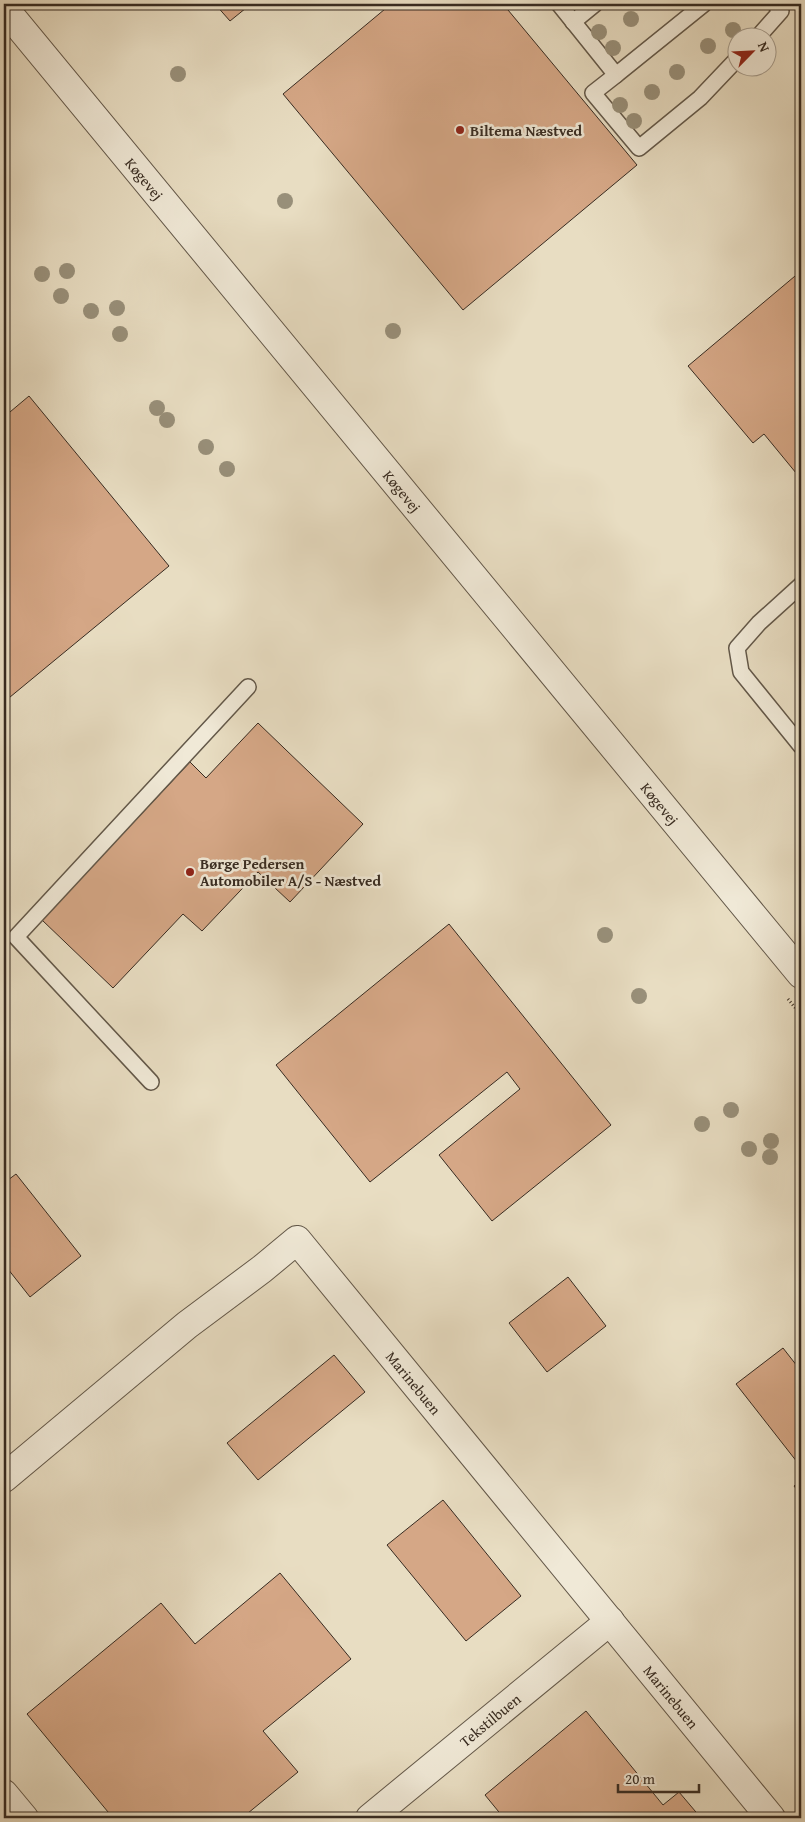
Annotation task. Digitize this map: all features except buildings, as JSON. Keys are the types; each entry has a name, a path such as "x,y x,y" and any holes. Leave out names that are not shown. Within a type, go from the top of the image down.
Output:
{"street":[{"name":"Køgevej","path":"4,8 801,974"},
{"name":"Marinebuen","path":"4,1478 187,1325 262,1270 298,1240 771,1818"},
{"name":"Tekstilbuen","path":"370,1818 610,1621"},
{"path":"4,1794 24,1818"}],"lane":[{"path":"558,4 616,75"},
{"path":"573,22 596,4"},
{"path":"704,4 593,93 639,148 700,98 728,69"},
{"path":"766,28 781,11 775,4"},
{"path":"801,585 759,623 737,648 740,672 801,746"},
{"path":"151,1082 16,937 248,687"}],"place":[{"name":"Biltema Næstved","path":"460,130"},
{"name":"Børge Pedersen Automobiler A/S - Næstved","path":"190,872"}]}
